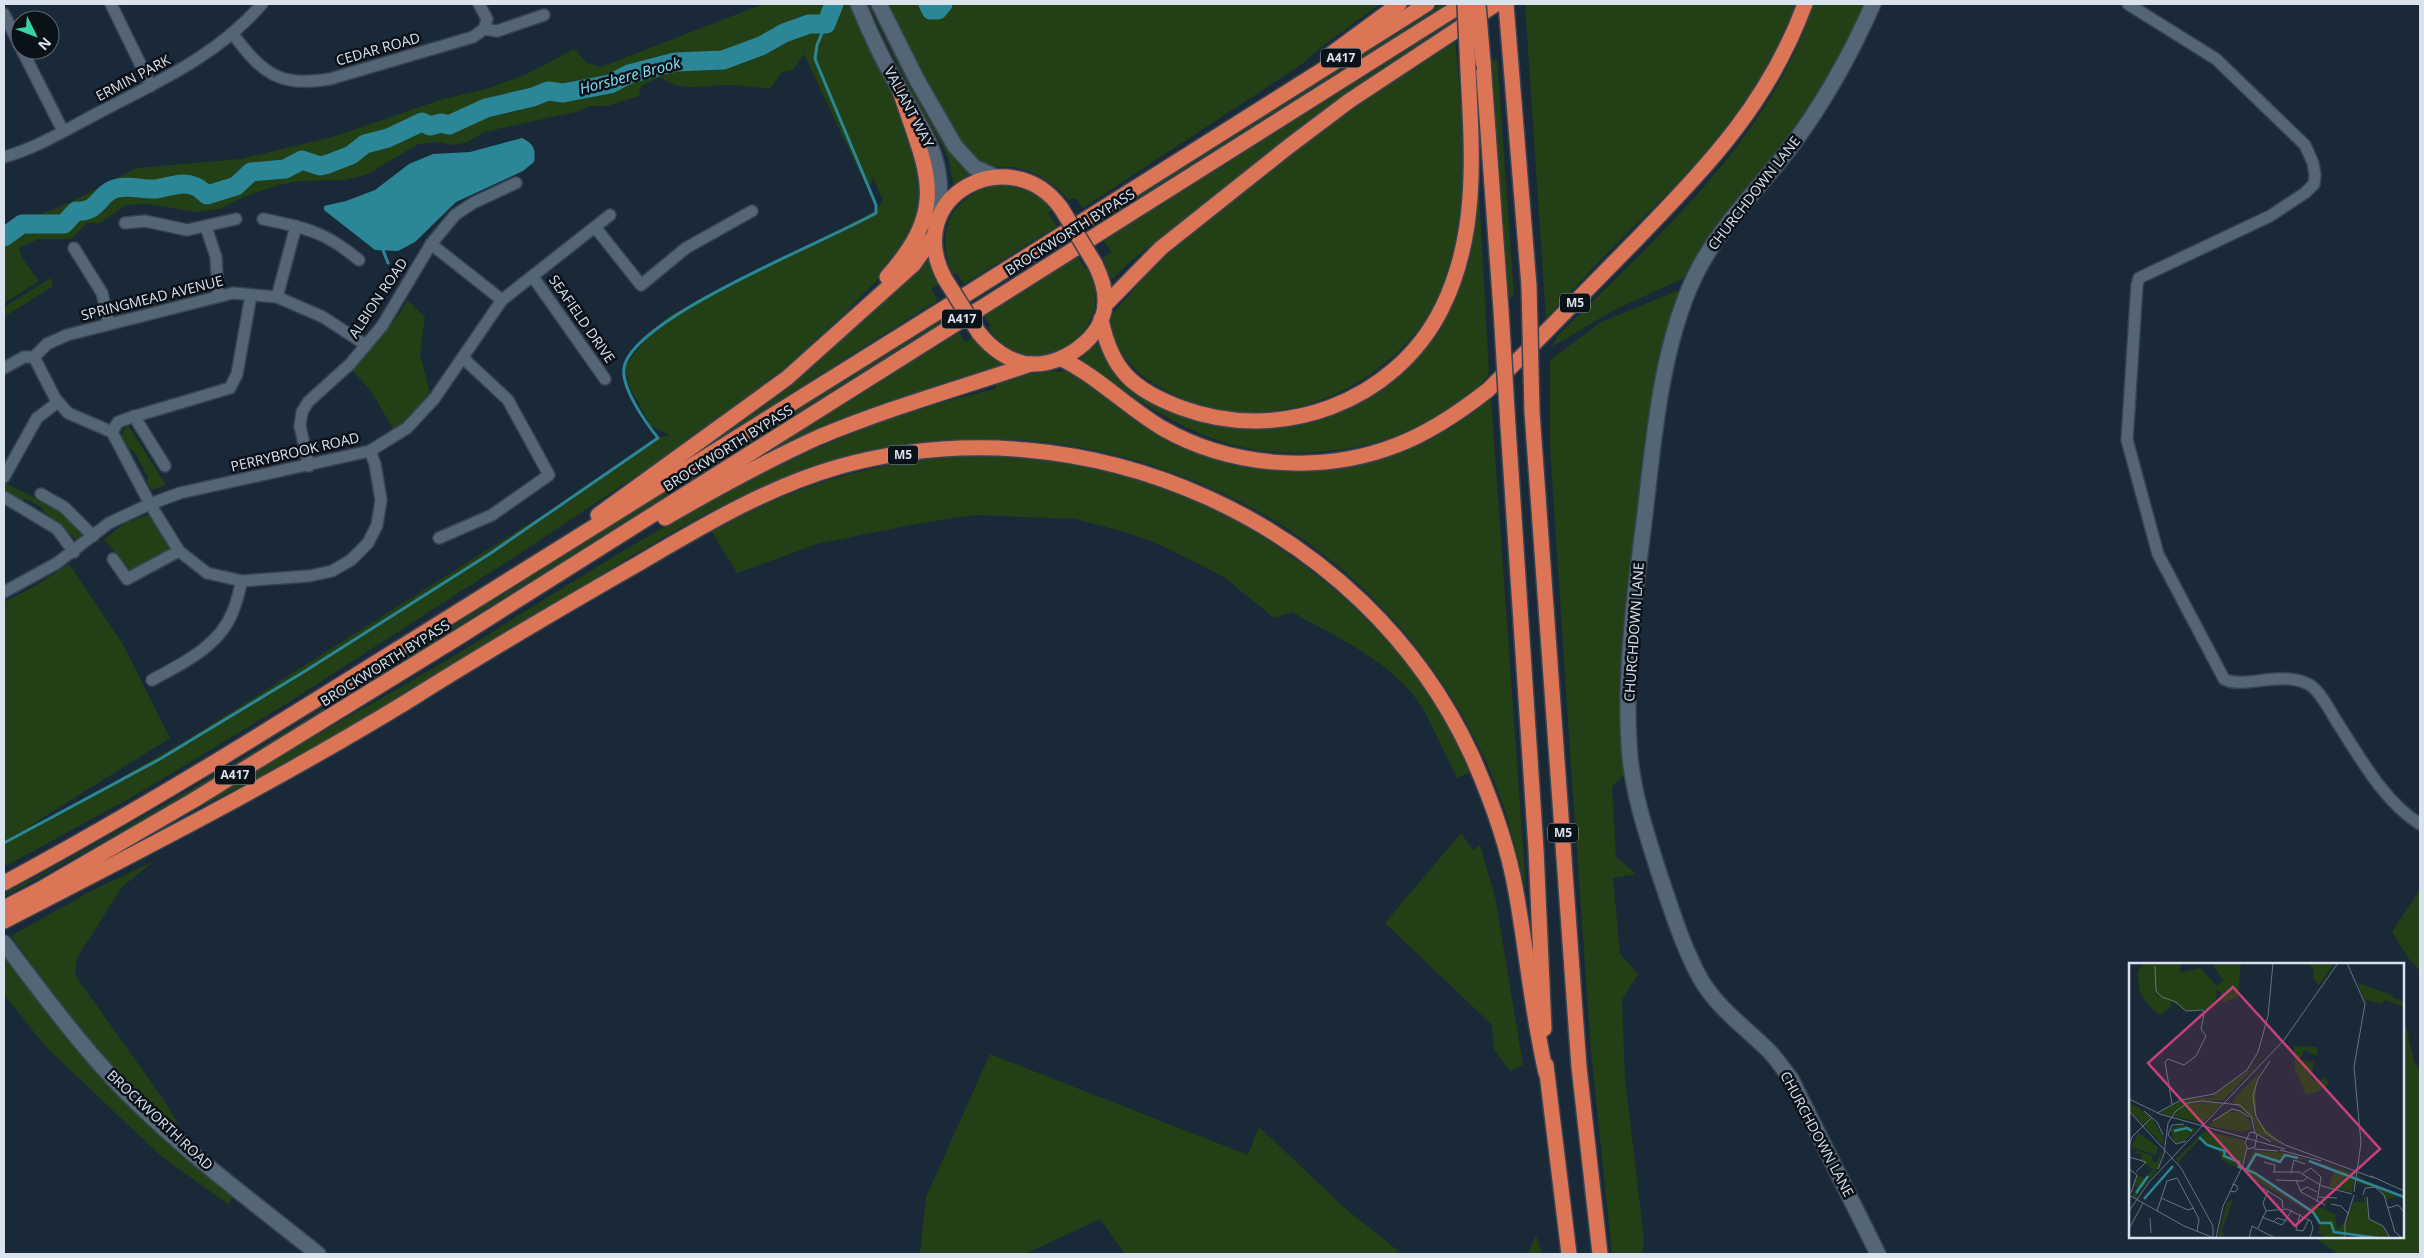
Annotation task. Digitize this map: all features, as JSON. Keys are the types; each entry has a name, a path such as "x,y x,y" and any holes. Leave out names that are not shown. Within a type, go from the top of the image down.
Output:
{"highway":[{"path":"1254,113 1399,4"},
{"name":"BROCKWORTH BYPASS","path":"4,883 164,794 555,554 1427,4"},
{"path":"1031,364 1003,354 993,348 979,333 945,279 935,254 934,236 938,215 948,201 966,186 976,181 996,177 1018,179 1033,184 1048,193 1060,208 1095,264 1102,280 1106,343 1113,358 1130,380 1161,399 1207,416 1251,422 1299,418 1348,401 1379,382 1402,363 1434,323 1448,294 1460,260 1472,185 1464,4"},
{"name":"BROCKWORTH BYPASS","path":"4,908 40,890 194,800 462,635 1464,4"},
{"name":"M5","path":"1478,4 1536,849 1546,1073 1569,1254"},
{"path":"462,635 726,483 780,455 866,419 1031,364 1062,359 1084,343 1103,312 1161,248 1357,95 1496,4"},
{"name":"M5","path":"1506,4 1529,286 1532,412 1579,1067 1600,1254"},
{"name":"M5","path":"1062,359 1083,370 1134,410 1164,429 1194,444 1224,453 1271,462 1337,461 1366,455 1405,441 1459,412 1488,390 1710,163 1753,108 1769,82 1795,30 1805,4"},
{"path":"849,322 900,263 914,242 923,223 927,201 928,177 923,153 900,91"},
{"path":"453,615 754,404 787,378 913,265 934,236"},
{"name":"M5","path":"4,921 315,756 594,589 708,523 760,497 832,469 882,458 928,451 975,448 1026,450 1074,456 1120,465 1172,481 1221,503 1268,528 1320,565 1355,595 1400,643 1449,713 1474,762 1497,820 1516,889 1536,1032 1546,1073"}],"street":[{"path":"111,4 151,86"},
{"name":"ERMIN PARK","path":"4,157 18,153 63,131 196,62 232,33 262,4"},
{"path":"480,4 487,19 484,29"},
{"name":"VALIANT WAY","path":"879,4 917,80 955,146 974,167 996,177"},
{"name":"CHURCHDOWN LANE","path":"1873,4 1850,53 1815,111 1792,145 1724,230 1700,267 1683,306 1657,418 1637,576 1628,717 1630,760 1639,808 1667,897 1691,958 1715,1001 1772,1054 1791,1079 1878,1254"},
{"path":"2128,4 2216,59 2304,145 2314,163 2315,175 2314,184 2305,193 2270,216 2139,278 2127,440 2158,554 2224,680 2239,684 2272,678 2292,680 2311,686 2323,700 2370,773 2410,817 2420,824"},
{"name":"VALIANT WAY","path":"859,6 900,91 920,123 934,155 940,175 942,192 938,215"},
{"path":"4,14 10,26"},
{"name":"CEDAR ROAD","path":"232,33 252,59 267,72 287,80 308,82 330,79 473,37 484,29 497,31 544,15"},
{"path":"27,60 63,131"},
{"name":"ALBION ROAD","path":"308,466 300,426 302,412 308,402 350,364 382,326 432,244 456,215 473,203 516,183"},
{"path":"594,227 641,285 686,248 752,211"},
{"name":"PERRYBROOK ROAD","path":"4,592 74,552 109,523 150,504 180,493 370,451 407,428 434,399 502,300 610,215"},
{"path":"125,222 145,222 187,230 236,219"},
{"path":"263,219 296,226 325,236 359,260"},
{"path":"277,297 296,226"},
{"path":"206,227 216,257 218,295"},
{"path":"432,244 502,300"},
{"path":"74,248 102,293 109,324"},
{"name":"SEAFIELD DRIVE","path":"534,276 605,379"},
{"name":"SPRINGMEAD AVENUE","path":"4,368 24,357 34,357 47,344 67,335 162,312 218,295 233,293 277,297 323,317 366,345"},
{"path":"112,432 118,422 134,416 230,388 235,383 251,295"},
{"path":"34,357 58,402 68,413 112,432 150,504 179,551 207,573 242,581 309,576 332,571 351,560 368,543 378,525 381,500 375,464 370,451"},
{"path":"439,538 492,515 549,475 508,400 462,358"},
{"path":"4,477 37,418 58,402"},
{"path":"134,416 165,466"},
{"path":"41,494 64,507 93,536"},
{"path":"4,497 57,529 74,552"},
{"path":"113,559 127,579 179,551"},
{"path":"152,680 202,651 224,628 233,612 242,581"},
{"name":"BROCKWORTH ROAD","path":"4,943 98,1062 137,1103 188,1150 318,1254"}],"green space":[{"path":"763,4 853,4 874,46 914,143 923,204 915,228 883,274 843,315 780,372 669,454 519,554 297,697 141,792 4,867 4,602 37,585 69,564 124,646 170,738 28,827 62,812 190,738 574,495 658,438 670,435 651,426 629,386 625,366 647,337 669,316 875,211 883,201 872,174 873,181 867,188 804,54 793,70 782,72 770,89 730,85 691,87 675,85 660,77 641,86 639,96 607,106 590,106 579,111 484,132 468,142 453,145 438,142 418,144 366,175 345,180 300,181 279,185 243,197 220,209 196,212 150,204 126,205 100,223 87,223 71,239 38,239 19,248 22,258 39,281 4,303 4,229 71,202 136,168 240,159 332,137 440,100 486,89 527,74 574,49 587,63 601,67"},
{"path":"868,4 873,4 974,175 954,188 948,156 912,94"},
{"path":"886,4 1380,4 1320,48 1302,64 1083,208 1076,198 1068,200 1050,182 1034,173 1018,168 985,165 970,155 961,143 918,68"},
{"path":"1440,4 1448,4 1094,226 1092,222"},
{"path":"1525,4 1795,4 1782,40 1765,74 1745,105 1696,164 1616,244 1546,319"},
{"path":"1813,4 1868,4 1821,91 1684,278 1612,311 1552,347 1558,335 1670,223 1706,184 1740,142 1770,99 1794,53"},
{"path":"1455,18 1456,21 1346,94 1131,261 1111,280 1103,258 1112,252 1103,240"},
{"path":"1455,38 1461,103 1463,170 1461,204 1456,237 1448,269 1437,300 1420,327 1399,351 1375,371 1350,387 1294,408 1264,412 1234,411 1205,406 1175,395 1144,377 1120,351 1115,352 1110,325 1113,314 1162,256 1349,108"},
{"path":"1497,59 1514,295 1509,299 1491,62"},
{"path":"995,184 1014,185 1034,192 1054,209 1048,213 1057,226 964,284 957,273 953,275 945,245 946,231 957,207 979,190"},
{"path":"1475,192 1479,192 1489,375 1468,397 1441,415 1411,430 1379,441 1344,449 1310,453 1275,452 1242,447 1198,433 1175,421 1118,386 1116,387 1080,358 1099,342 1108,361 1204,420 1329,414 1437,325"},
{"path":"1065,238 1068,241 976,299 976,296"},
{"path":"1078,257 1085,268 1089,268 1095,295 1095,305 1091,319 1083,331 1061,349 1048,354 1033,355 1019,353 1001,343 988,328 991,326 983,315"},
{"path":"929,258 933,273 939,284 931,289 938,300 714,442 713,438 878,304"},
{"path":"51,278 53,286 4,317 4,307"},
{"path":"1682,289 1660,380 1627,772 1612,787 1616,857 1636,874 1613,878 1620,954 1638,974 1622,1000 1625,1077 1644,1240 1642,1254 1612,1254 1591,1052 1571,767 1550,448 1550,360 1601,322"},
{"path":"407,300 425,317 420,354 431,396 405,426 395,432 371,391 352,370 401,312"},
{"path":"948,315 950,318 209,782 4,897 4,894 125,827 245,757 363,684 712,460"},
{"path":"958,331 965,342 972,338 981,348 1005,366 728,476"},
{"path":"1066,371 1074,373 1201,452 1234,464 1270,468 1381,457 1414,446 1447,430 1491,398 1526,890 1503,804 1483,755 1464,719 1420,651 1365,590 1335,563 1302,539 1268,517 1211,488 1152,465 1092,450 1031,441 969,439 907,444 846,457 785,477 755,490 666,536 305,753 181,817 296,747 440,664 652,534 717,497 784,463 852,433 923,408 995,389 997,380 1041,372"},
{"path":"128,425 166,485 152,490 147,482 148,477 134,451 129,449 122,435"},
{"path":"938,457 1034,458 1092,466 1138,478 1184,495 1228,517 1271,542 1311,571 1349,603 1384,637 1415,673 1439,708 1471,772 1457,778 1421,706 1409,690 1379,663 1345,641 1292,612 1274,618 1225,578 1154,542 1121,531 1075,519 975,515 916,524 817,544 737,573 711,531 765,504 821,483 879,467"},
{"path":"5,483 57,509 83,535 77,540 44,512 41,507 25,499 19,501 5,493"},
{"path":"152,513 174,548 130,571 104,539 125,523"},
{"path":"1461,833 1473,850 1480,845 1495,897 1523,1065 1510,1071 1494,1049 1492,1025 1385,923"},
{"path":"154,861 122,887 77,958 75,975 163,1099 179,1125 148,1104 81,1032 11,936 91,891"},
{"path":"2420,889 2420,971 2409,959 2392,932"},
{"path":"4,956 78,1052 147,1119 229,1192 232,1197 229,1205 161,1156 46,1047 4,994"},
{"path":"2406,1026 2414,1062 2420,1070 2420,1254 2338,1254 2315,1238 2404,1238 2404,1027"},
{"path":"990,1054 1248,1155 1259,1127 1346,1209 1402,1254 1125,1254 1100,1219 1025,1254 920,1254 926,1197"},
{"path":"1536,1235 1542,1254 1528,1254"}],"water":[{"path":"522,138 533,147 535,154 534,162 523,171 456,202 415,242 398,251 375,250 324,210 324,206 346,201 375,190 409,164 433,154 470,152"}],"waterway":[{"name":"Horsbere Brook","path":"4,237 22,224 64,224 76,211 90,209 111,190 118,188 156,189 185,184 198,187 207,195 236,186 251,172 285,169 302,160 320,166 328,164 351,155 365,144 388,138 422,122 430,126 441,123 449,125 486,108 533,97 548,91 563,93 610,84 629,74 675,62 723,60 761,46 784,33 809,24 826,24 834,4"},
{"name":"Horsbere Brook","path":"928,4 931,10 938,10 943,4"},
{"path":"4,843 160,759 302,673 491,553 658,438 635,405 626,385 624,368 635,348 660,326 695,304 778,260 876,213 876,205 815,59 817,45 826,24"},
{"path":"383,250 388,263"}]}
